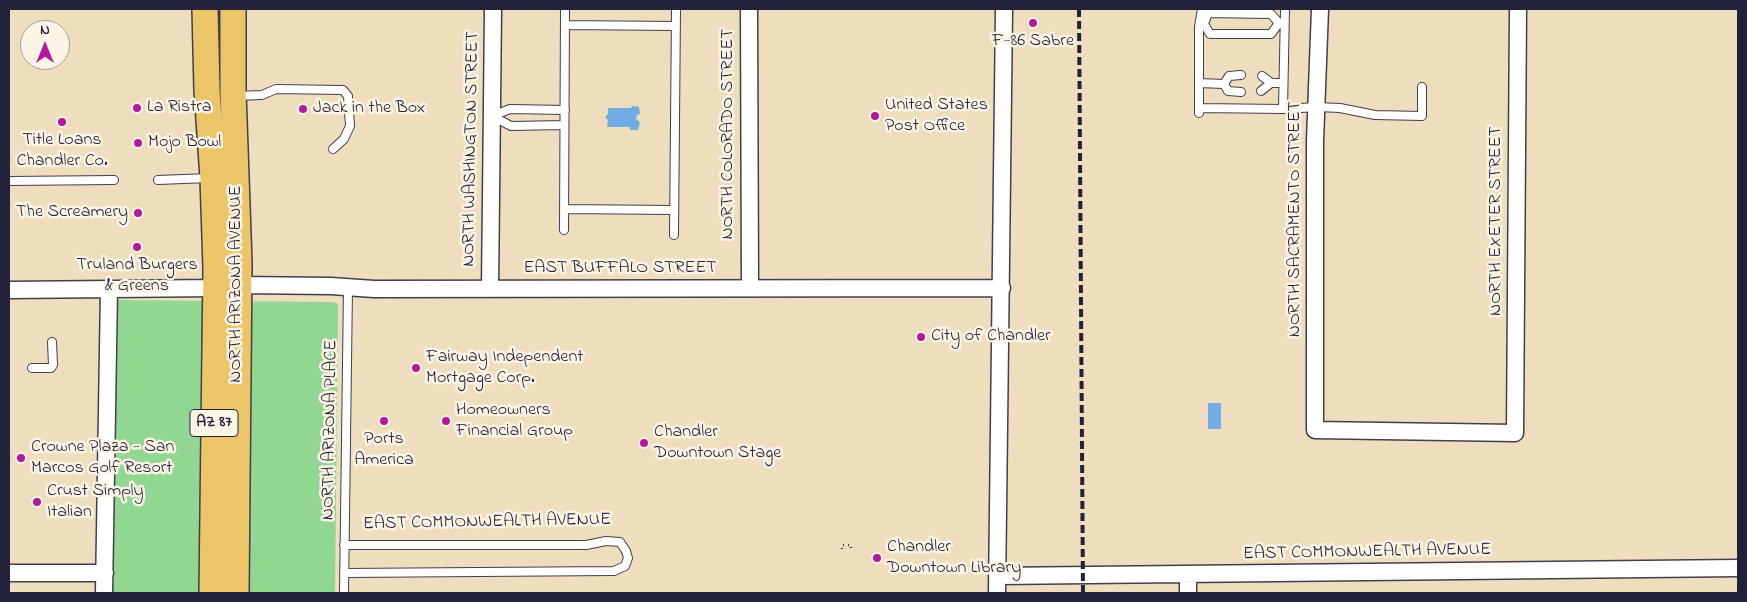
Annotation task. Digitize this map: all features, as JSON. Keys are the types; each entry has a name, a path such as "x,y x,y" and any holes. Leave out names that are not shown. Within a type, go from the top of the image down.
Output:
{"main road":[{"name":"NORTH ARIZONA AVENUE","path":"205,9 207,90 213,178 227,287 236,593"},
{"name":"NORTH ARIZONA AVENUE","path":"212,593 212,558 227,287 234,96 233,9"}],"street":[{"name":"NORTH WASHINGTON STREET","path":"490,289 493,9"},
{"name":"NORTH COLORADO STREET","path":"749,9 750,288"},
{"path":"997,593 1004,9"},
{"name":"NORTH SACRAMENTO STREET","path":"1315,430 1317,107 1320,9"},
{"name":"NORTH EXETER STREET","path":"1315,430 1515,433 1518,9"},
{"name":"EAST BUFFALO STREET","path":"9,290 227,287 348,287 374,289 1002,288"},
{"path":"104,593 110,289"},
{"name":"EAST COMMONWEALTH AVENUE","path":"997,576 1738,568"},
{"path":"9,573 105,573"},
{"path":"1188,575 1188,593"}],"lane":[{"path":"564,230 565,9"},
{"path":"674,235 676,9"},
{"path":"1202,9 1199,110 1317,107 1340,108 1375,115 1422,116 1422,87"},
{"path":"1283,109 1282,23 1285,9"},
{"path":"1201,26 1208,13 1271,14 1282,23"},
{"path":"1201,26 1210,34 1271,34 1282,23"},
{"path":"565,25 676,26"},
{"path":"1224,84 1229,76 1241,75"},
{"path":"1262,76 1271,83 1283,83"},
{"path":"1199,83 1224,84"},
{"path":"1261,91 1271,83"},
{"path":"1224,84 1228,91 1241,92"},
{"path":"234,96 262,95 276,89 343,90 348,96 350,126 344,139 334,149"},
{"path":"492,116 510,109 564,110"},
{"path":"492,116 511,126 564,125"},
{"path":"158,180 213,178"},
{"path":"9,181 114,180"},
{"path":"564,209 674,210"},
{"name":"NORTH ARIZONA PLACE","path":"344,593 348,287"},
{"path":"32,368 51,368 53,365 52,342"},
{"name":"EAST COMMONWEALTH AVENUE","path":"344,545 586,545 606,541 620,542 628,558 626,566 614,571 344,573"}],"path":[{"path":"842,549 842,545 851,545 851,549"}],"green space":[{"path":"117,300 332,302 338,304 335,593 113,593"}],"water":[{"path":"632,106 639,107 640,114 637,115 636,119 640,122 638,130 630,130 630,127 607,127 608,120 605,117 608,114 608,108 631,108"},
{"path":"1208,403 1221,403 1221,429 1208,429"}],"railway":[{"path":"1079,9 1083,593"}],"place":[{"name":"F-86 Sabre","path":"1033,23"},
{"name":"La Ristra","path":"137,108"},
{"name":"Jack in the Box","path":"303,109"},
{"name":"United States Post Office","path":"875,116"},
{"name":"Title Loans Chandler Co.","path":"62,122"},
{"name":"Mojo Bowl","path":"138,143"},
{"name":"The Screamery","path":"138,213"},
{"name":"Truland Burgers & Greens","path":"137,247"},
{"name":"City of Chandler","path":"921,337"},
{"name":"Fairway Independent Mortgage Corp.","path":"416,368"},
{"name":"Ports America","path":"384,421"},
{"name":"Homeowners Financial Group","path":"446,421"},
{"name":"Chandler Downtown Stage","path":"644,443"},
{"name":"Crowne Plaza - San Marcos Golf Resort","path":"21,458"},
{"name":"Crust Simply Italian","path":"37,502"},
{"name":"Chandler Downtown Library","path":"877,558"}]}
